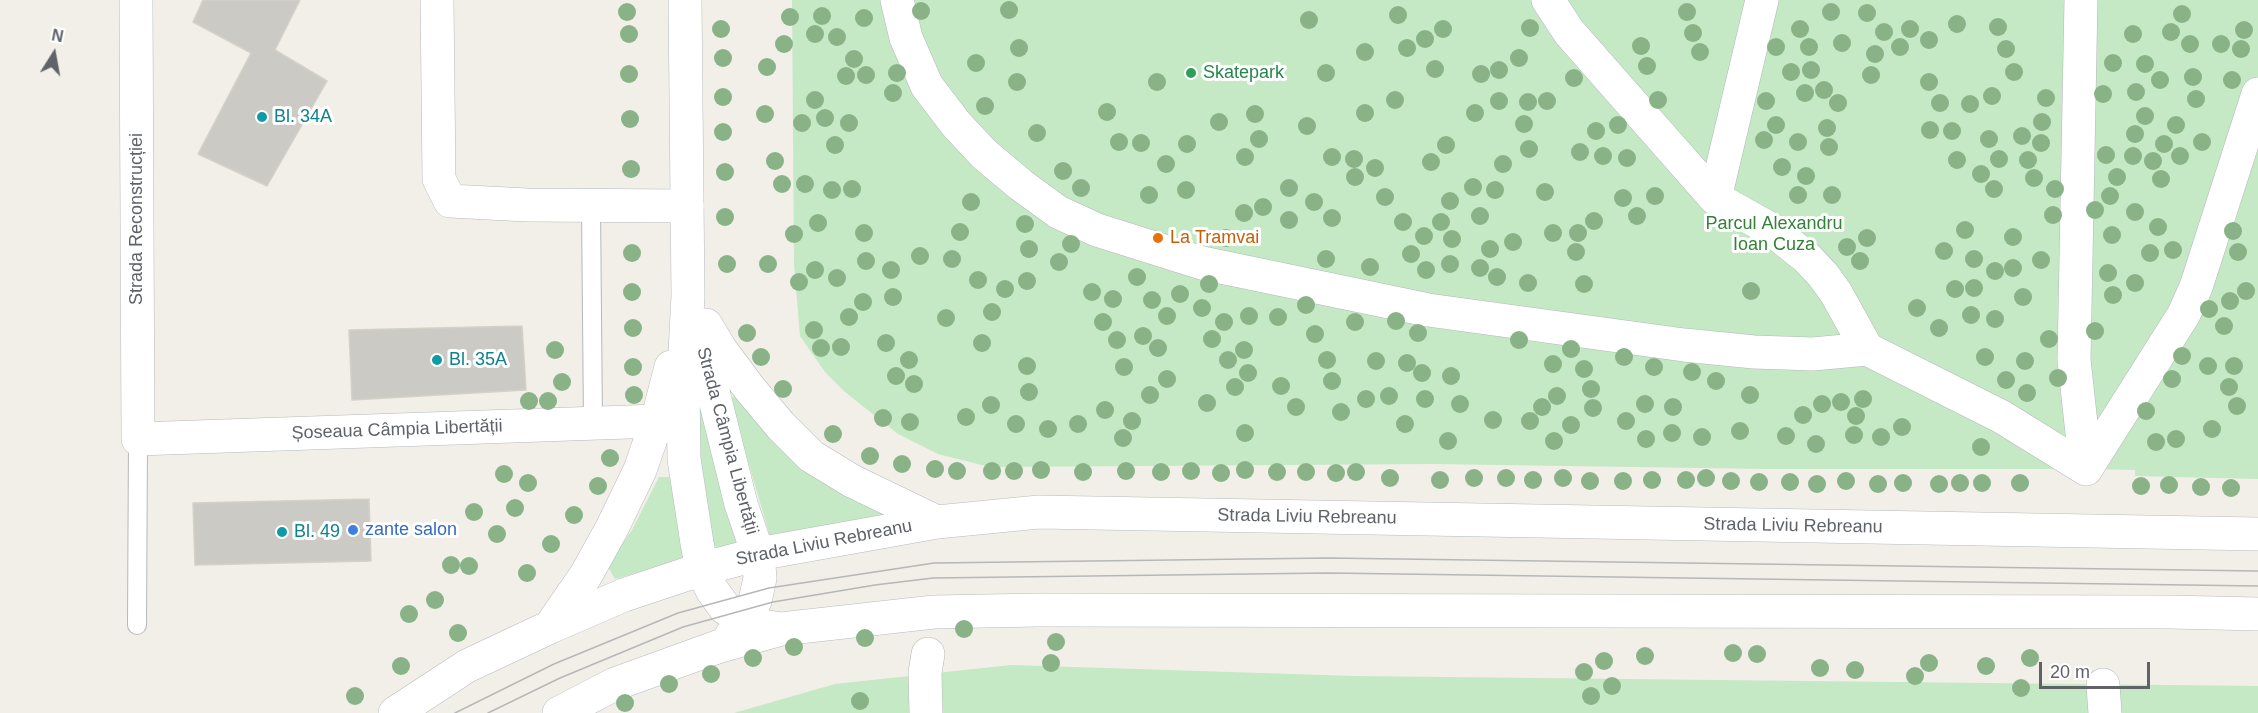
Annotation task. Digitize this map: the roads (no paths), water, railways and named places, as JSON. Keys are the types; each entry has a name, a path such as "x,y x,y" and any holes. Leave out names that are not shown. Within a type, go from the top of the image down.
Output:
{"street":[{"name":"Strada Reconstrucției","path":"136,0 138,439"},
{"path":"437,0 439,179 450,201 591,206 687,206"},
{"name":"Strada Câmpia Libertății","path":"685,0 688,296 683,389 684,459 702,568"},
{"path":"897,0 906,38 927,86 956,124 984,154 1021,185 1058,212 1097,230 1202,263 1428,310 1684,345 1754,352 1813,354 1867,349 2002,417 2086,469"},
{"path":"1548,0 1569,32 1714,198 1772,230 1806,257 1823,275 1836,293 1867,349"},
{"path":"1714,198 1762,0"},
{"path":"2081,0 2074,360 2086,469"},
{"path":"2086,469 2184,314 2196,287 2258,94"},
{"path":"550,627 586,574 612,528 640,470 657,421 688,296"},
{"path":"688,296 721,350 750,389 780,426 811,456 852,482 937,522"},
{"name":"Strada Câmpia Libertății","path":"688,296 741,504 758,554 760,578 755,601 738,629 720,646"},
{"name":"Șoseaua Câmpia Libertății","path":"138,439 657,421"},
{"name":"Strada Liviu Rebreanu","path":"395,713 467,666 624,595 702,568 758,554 937,522 1039,512 2258,534"},
{"path":"702,568 712,590 725,608 751,624 781,629"},
{"path":"559,713 615,684 720,646 781,629 934,612 1039,610 2258,614"},
{"path":"926,713 925,673 928,654"}],"lane":[{"path":"591,206 593,424"},
{"path":"137,625 138,439"}],"tram line":[{"path":"455,713 554,664 678,613 769,588 934,563 1328,558 2258,571"},
{"path":"488,713 560,678 683,627 773,602 933,578 1328,573 2258,586"}],"place":[{"name":"Skatepark","path":"1191,73"},
{"name":"Bl. 34A","path":"262,117"},
{"name":"La Tramvai","path":"1158,238"},
{"name":"Bl. 35A","path":"437,360"},
{"name":"zante salon","path":"353,530"},
{"name":"Bl. 49","path":"282,532"}],"park label":[{"name":"Parcul Alexandru Ioan Cuza","path":"1774,234"}]}
